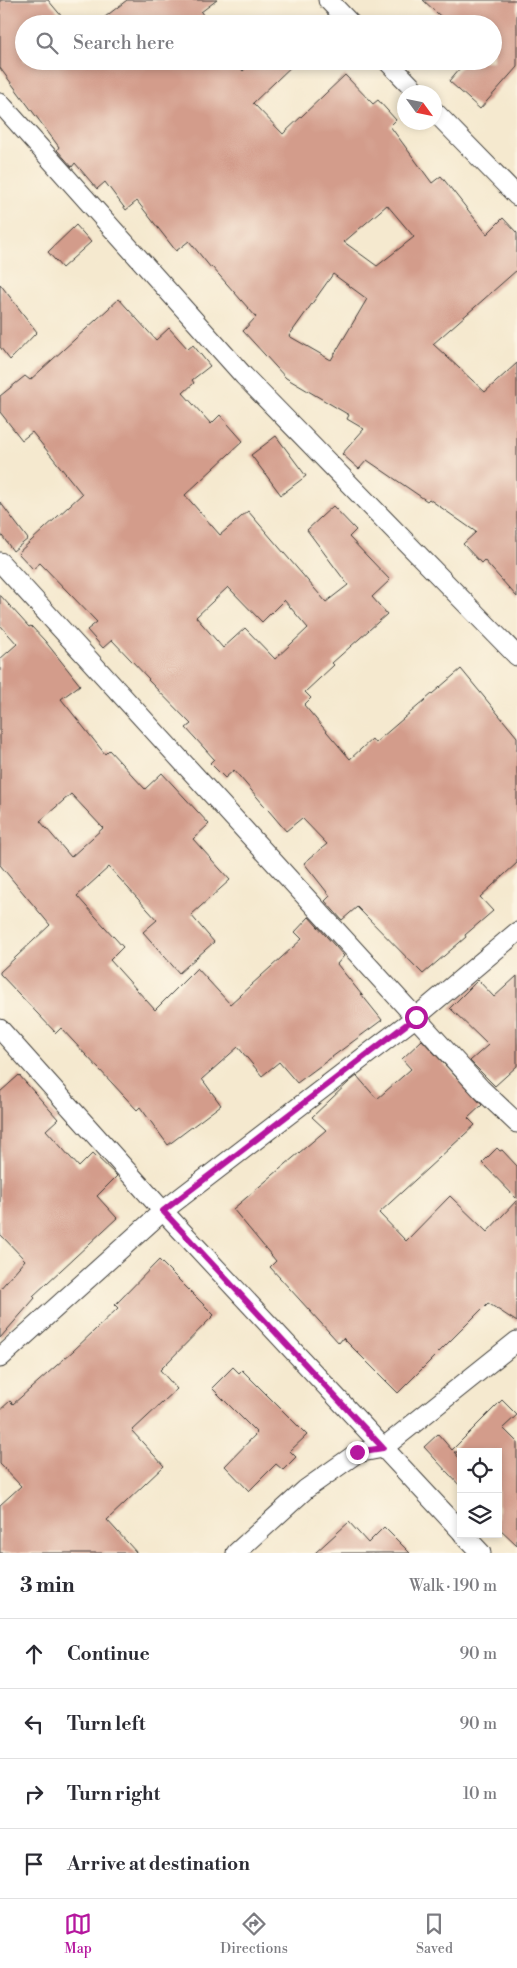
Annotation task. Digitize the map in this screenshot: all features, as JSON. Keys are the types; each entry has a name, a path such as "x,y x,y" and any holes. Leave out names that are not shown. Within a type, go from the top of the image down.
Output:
{"street":[{"path":"328,0 342,15"},
{"path":"396,70 410,85"},
{"path":"0,103 244,376 517,656"},
{"path":"442,119 517,196"},
{"path":"0,562 481,1089 517,1123"},
{"path":"0,1358 163,1211 416,1017 517,932"},
{"path":"0,1029 163,1211 457,1528"},
{"path":"236,1553 306,1489 357,1452 383,1448 517,1341"},
{"path":"467,1538 481,1553"}],"building":[{"path":"0,0 48,0 60,15 15,15 15,70 288,70 253,103 283,134 345,75 373,104 378,100 396,120 390,126 432,183 441,176 487,234 503,218 517,233 517,270 433,344 485,392 517,363 517,597 484,560 481,563 463,544 476,532 429,499 427,501 367,460 359,469 342,454 364,429 347,419 349,415 286,378 243,331 256,317 189,241 176,251 137,201 126,210 105,182 97,189 75,163 72,167 57,150 59,147 0,68","holes":["387,205 414,237 377,266 344,242","333,274 367,299 331,360 289,336"]},
{"path":"127,0 217,0 201,12 203,15 108,15"},
{"path":"423,0 517,0 517,67 480,109 449,81 458,70 502,70 502,15 439,15"},
{"path":"76,225 91,242 62,268 48,252"},
{"path":"0,284 37,332 10,360 0,347"},
{"path":"119,299 156,340 169,328 188,349 193,345 210,366 192,380 194,383 183,393 211,424 220,415 243,441 185,495 220,535 248,511 326,602 348,585 307,530 333,506 356,530 349,537 390,580 372,597 387,614 332,663 334,665 305,692 311,698 304,705 350,759 372,739 375,743 461,669 517,737 517,863 480,897 493,911 423,974 357,907 342,920 325,901 330,896 304,863 327,844 302,818 286,831 234,770 225,778 210,763 214,759 186,728 191,724 112,640 103,648 87,630 97,622 40,563 33,569 18,553 82,494 32,432 22,440 0,412 0,396 25,376 30,380","holes":["228,587 262,622 284,600 308,628 275,659 245,628 223,648 196,617"]},
{"path":"276,436 306,476 281,495 251,455"},
{"path":"0,502 28,539 13,551 0,533"},
{"path":"0,595 29,627 31,626 45,641 80,685 61,699 105,754 109,750 145,789 162,773 209,824 193,839 230,880 191,915 214,942 179,973 143,932 157,920 109,867 77,896 123,947 110,960 155,1010 197,968 230,1004 302,939 295,932 309,917 344,956 337,964 382,1020 297,1083 279,1062 262,1076 238,1047 202,1079 221,1105 168,1145 140,1107 137,1110 61,1028 56,1033 0,974 50,925 0,865 0,659 17,644 0,625","holes":["71,794 103,828 71,857 40,821"]},
{"path":"517,976 517,1066 495,1086 470,1061 488,1045 450,1008 478,980 494,997"},
{"path":"422,1040 482,1105 468,1118 475,1125 379,1213 406,1241 450,1196 487,1232 517,1200 517,1322 488,1303 398,1393 343,1338 339,1343 270,1267 276,1261 233,1209 326,1130 312,1117 349,1082 357,1076 377,1099 411,1069 402,1059"},
{"path":"19,1075 58,1119 46,1130 79,1167 93,1153 117,1176 97,1196 117,1218 33,1296 35,1298 0,1338 0,1289 25,1260 0,1234 0,1092"},
{"path":"497,1148 500,1151 502,1150 517,1166 517,1199 482,1163"},
{"path":"159,1260 214,1315 160,1370 177,1389 132,1431 164,1466 107,1520 137,1553 0,1553 0,1505 21,1486 0,1464 0,1410 10,1401 13,1404 73,1351 118,1308 115,1305"},
{"path":"233,1367 239,1373 242,1370 307,1435 290,1451 296,1457 283,1470 276,1464 249,1491 225,1466 257,1433 212,1388"},
{"path":"502,1400 517,1415 503,1428 517,1442 517,1545 502,1531 502,1448 457,1448 457,1452 454,1452 457,1455 457,1483 424,1447 438,1434 452,1450"},
{"path":"349,1522 368,1543 384,1527 410,1553 315,1553"}],"route":[{"path":"357,1452 383,1448 163,1211 416,1017"}]}
